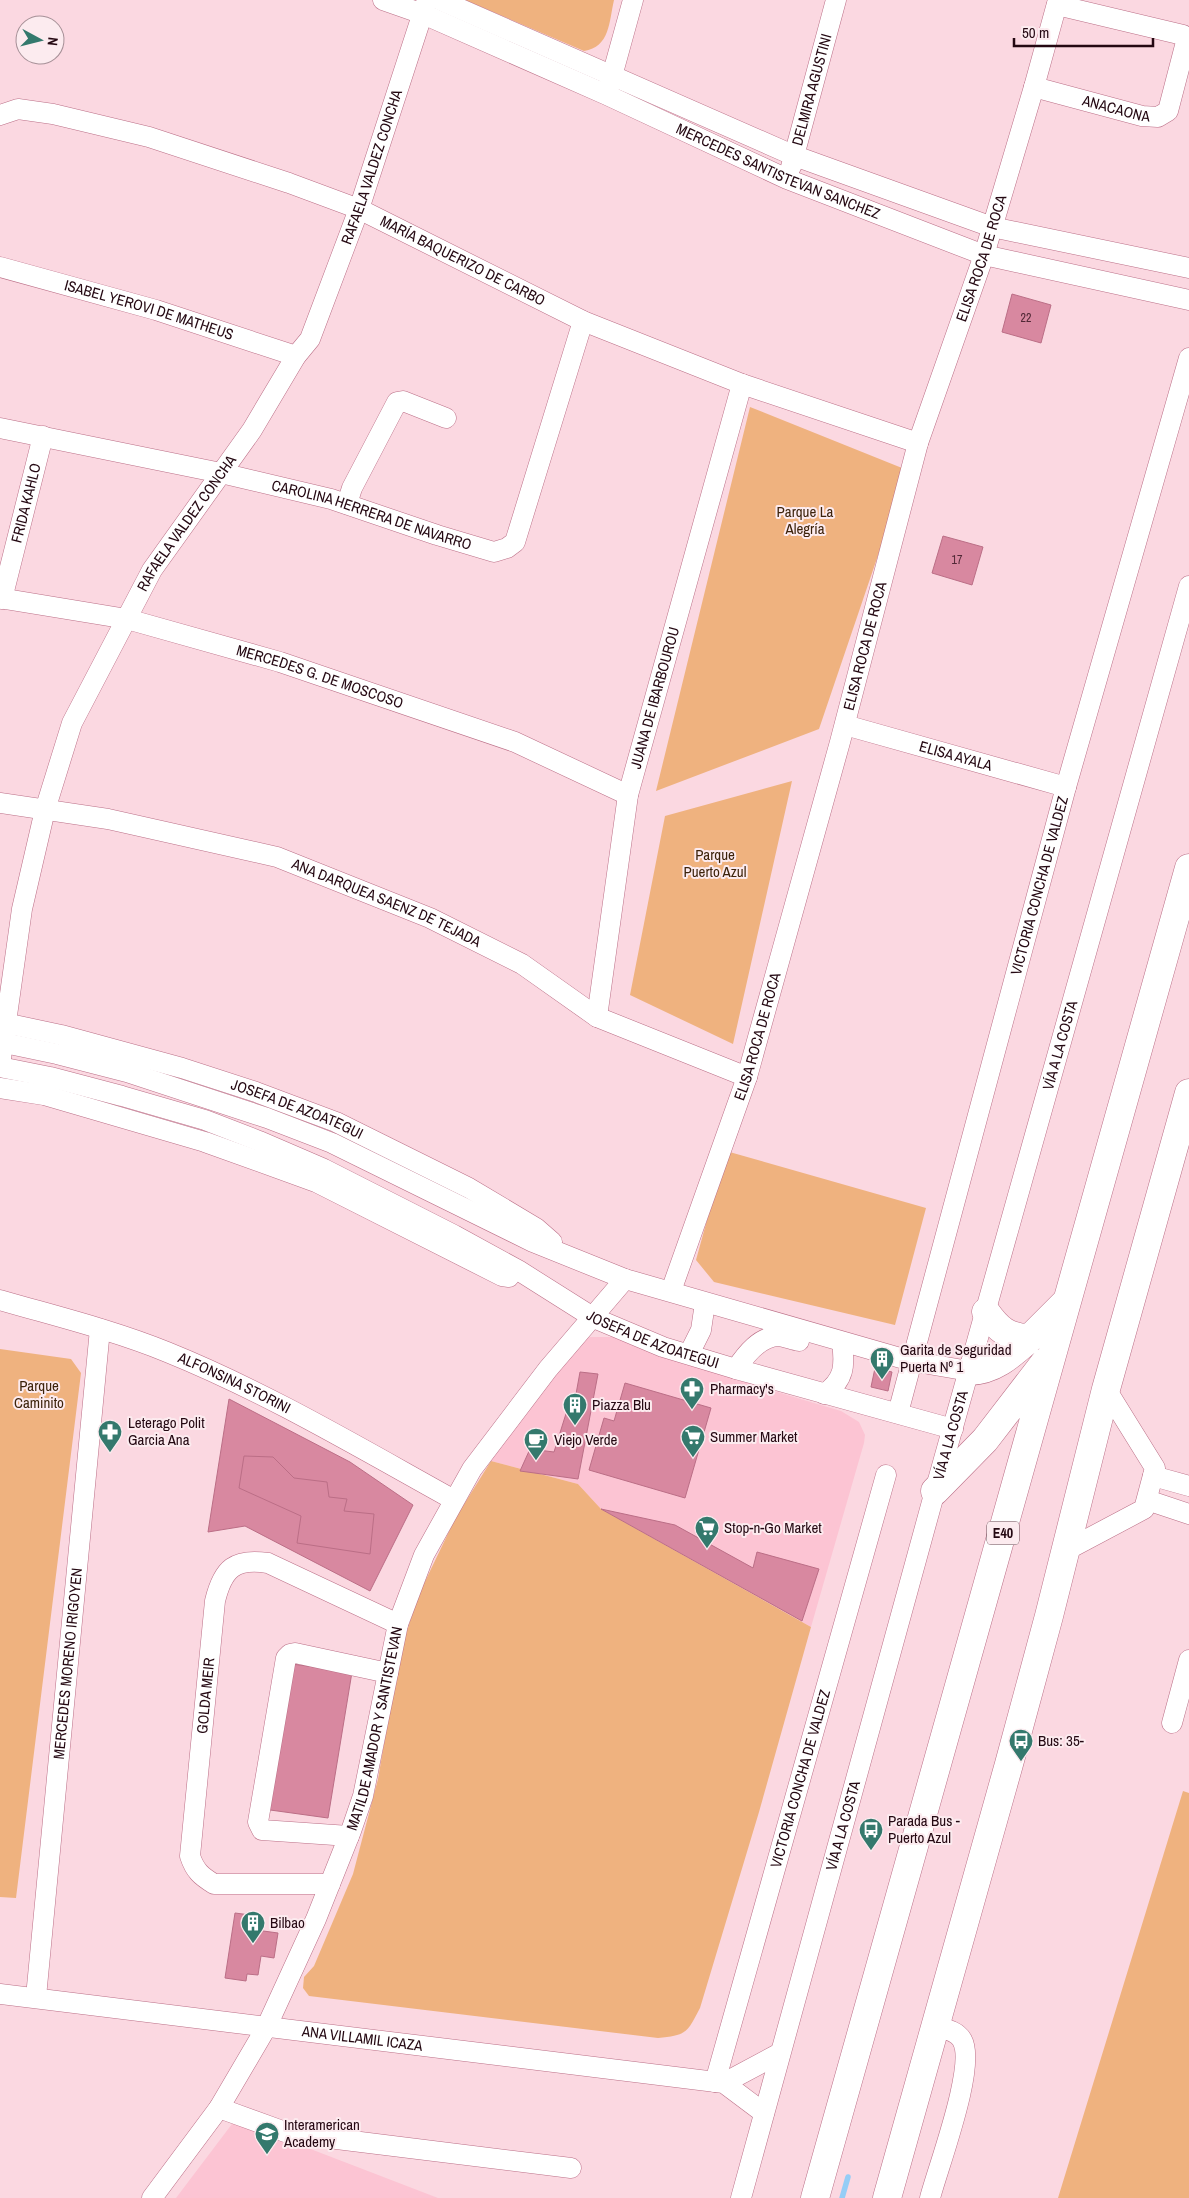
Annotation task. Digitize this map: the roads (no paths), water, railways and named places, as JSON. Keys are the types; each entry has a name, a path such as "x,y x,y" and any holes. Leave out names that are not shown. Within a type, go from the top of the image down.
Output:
{"highway":[{"name":"E40","path":"815,2198 1189,868"},
{"path":"887,2198 1005,1782 1106,1389 1189,1094"},
{"path":"969,1371 981,1371 1005,1358 1030,1338 1067,1301"},
{"path":"986,1312 1002,1331 1010,1336 1030,1338"},
{"path":"935,1491 985,1440 1054,1350"}],"street":[{"name":"MERCEDES SANTISTEVAN SANCHEZ","path":"383,0 425,7 607,96 787,179 984,255 1189,300"},
{"name":"MERCEDES SANTISTEVAN SANCHEZ","path":"440,0 795,156 992,227 1189,268"},
{"path":"607,96 633,0"},
{"name":"DELMIRA AGUSTINI","path":"787,179 795,156 836,0"},
{"name":"ANACAONA","path":"1034,87 1142,116 1158,118 1168,112 1186,42 1183,35 1057,2"},
{"name":"ELISA ROCA DE ROCA","path":"671,1291 747,1077 845,725 918,443 984,255 1057,2"},
{"name":"RAFAELA VALDEZ CONCHA","path":"0,1066 3,1023 22,909 45,810 72,723 152,570 252,430 296,356 310,339 359,210 425,7"},
{"name":"MARÍA BAQUERIZO DE CARBO","path":"0,115 18,110 53,114 149,137 289,183 359,210 583,321 742,384 918,443"},
{"name":"ISABEL YEROVI DE MATHEUS","path":"0,267 156,310 296,356"},
{"name":"CAROLINA HERRERA DE NAVARRO","path":"0,428 221,473 347,504 437,535 494,552 506,548 515,542 583,321"},
{"name":"VICTORIA CONCHA DE VALDEZ","path":"898,1413 1066,787 1189,358"},
{"name":"JUANA DE IBARBOUROU","path":"597,1017 628,794 742,384"},
{"path":"347,504 352,488 397,402 403,401 446,418"},
{"name":"FRIDA KAHLO","path":"1,599 43,436"},
{"name":"VÍA A LA COSTA","path":"741,2198 935,1491 1189,586"},
{"name":"MERCEDES G. DE MOSCOSO","path":"1,599 127,619 280,662 515,742 628,794"},
{"name":"ELISA AYALA","path":"845,725 1066,787"},
{"name":"ANA DARQUEA SAENZ DE TEJADA","path":"0,803 108,819 277,857 430,918 522,964 597,1017 747,1077"},
{"name":"JOSEFA DE AZOATEGUI","path":"3,1023 61,1035 182,1068 256,1092 336,1122 469,1188 536,1228 569,1256"},
{"name":"JOSEFA DE AZOATEGUI","path":"2,1043 57,1054 127,1072 267,1118 332,1143 532,1242 625,1279 911,1361 969,1371"},
{"name":"JOSEFA DE AZOATEGUI","path":"0,1066 50,1077 205,1120 259,1141 324,1169 454,1235 536,1281 594,1318 663,1347 953,1429"},
{"name":"JOSEFA DE AZOATEGUI","path":"0,1088 44,1095 206,1142 316,1182 502,1276 536,1281"},
{"name":"MATILDE AMADOR Y SANTISTEVAN","path":"152,2198 219,2108 266,2028 330,1884 363,1796 398,1624 424,1555 472,1469 548,1368 594,1318 625,1279"},
{"name":"ALFONSINA STORINI","path":"0,1300 100,1329 166,1351 221,1376 351,1443 454,1500"},
{"path":"689,1354 701,1330 705,1303"},
{"name":"MERCEDES MORENO IRIGOYEN","path":"36,1997 100,1329"},
{"path":"736,1369 751,1350 768,1337 781,1336 817,1346 837,1340 844,1358 842,1373 834,1388 824,1394"},
{"path":"1065,1551 1144,1509 1147,1500 1155,1468 1106,1389"},
{"name":"VICTORIA CONCHA DE VALDEZ","path":"719,2082 886,1475"},
{"path":"1153,1476 1189,1486"},
{"path":"1147,1500 1189,1514"},
{"name":"GOLDA MEIR","path":"330,1884 214,1884 201,1876 194,1868 190,1856 214,1601 227,1572 241,1562 250,1560 268,1563 398,1624"},
{"path":"349,1836 262,1830 259,1827 258,1822 286,1658 294,1653 388,1673"},
{"path":"1172,1723 1189,1660"},
{"name":"ANA VILLAMIL ICAZA","path":"0,1994 719,2082"},
{"path":"930,2198 965,2078 966,2055 964,2042 959,2035 936,2026"},
{"path":"719,2082 780,2053"},
{"path":"719,2082 764,2113"},
{"path":"219,2108 288,2133 571,2168"}],"waterway":[{"path":"842,2198 848,2177"}],"place":[{"name":"Garita de Seguridad Puerta Nº 1","path":"882,1380"},
{"name":"Pharmacy's","path":"692,1410"},
{"name":"Piazza Blu","path":"575,1426"},
{"name":"Leterago Polit Garcia Ana","path":"110,1453"},
{"name":"Summer Market","path":"693,1458"},
{"name":"Viejo Verde","path":"536,1461"},
{"name":"Stop-n-Go Market","path":"707,1549"},
{"name":"Bus: 35-","path":"1021,1762"},
{"name":"Parada Bus - Puerto Azul","path":"871,1851"},
{"name":"Bilbao","path":"253,1944"},
{"name":"Interamerican Academy","path":"267,2155"}],"park label":[{"name":"Parque La Alegría","path":"805,520"},
{"name":"Parque Puerto Azul","path":"715,864"},
{"name":"Parque Caminito","path":"39,1394"}]}
